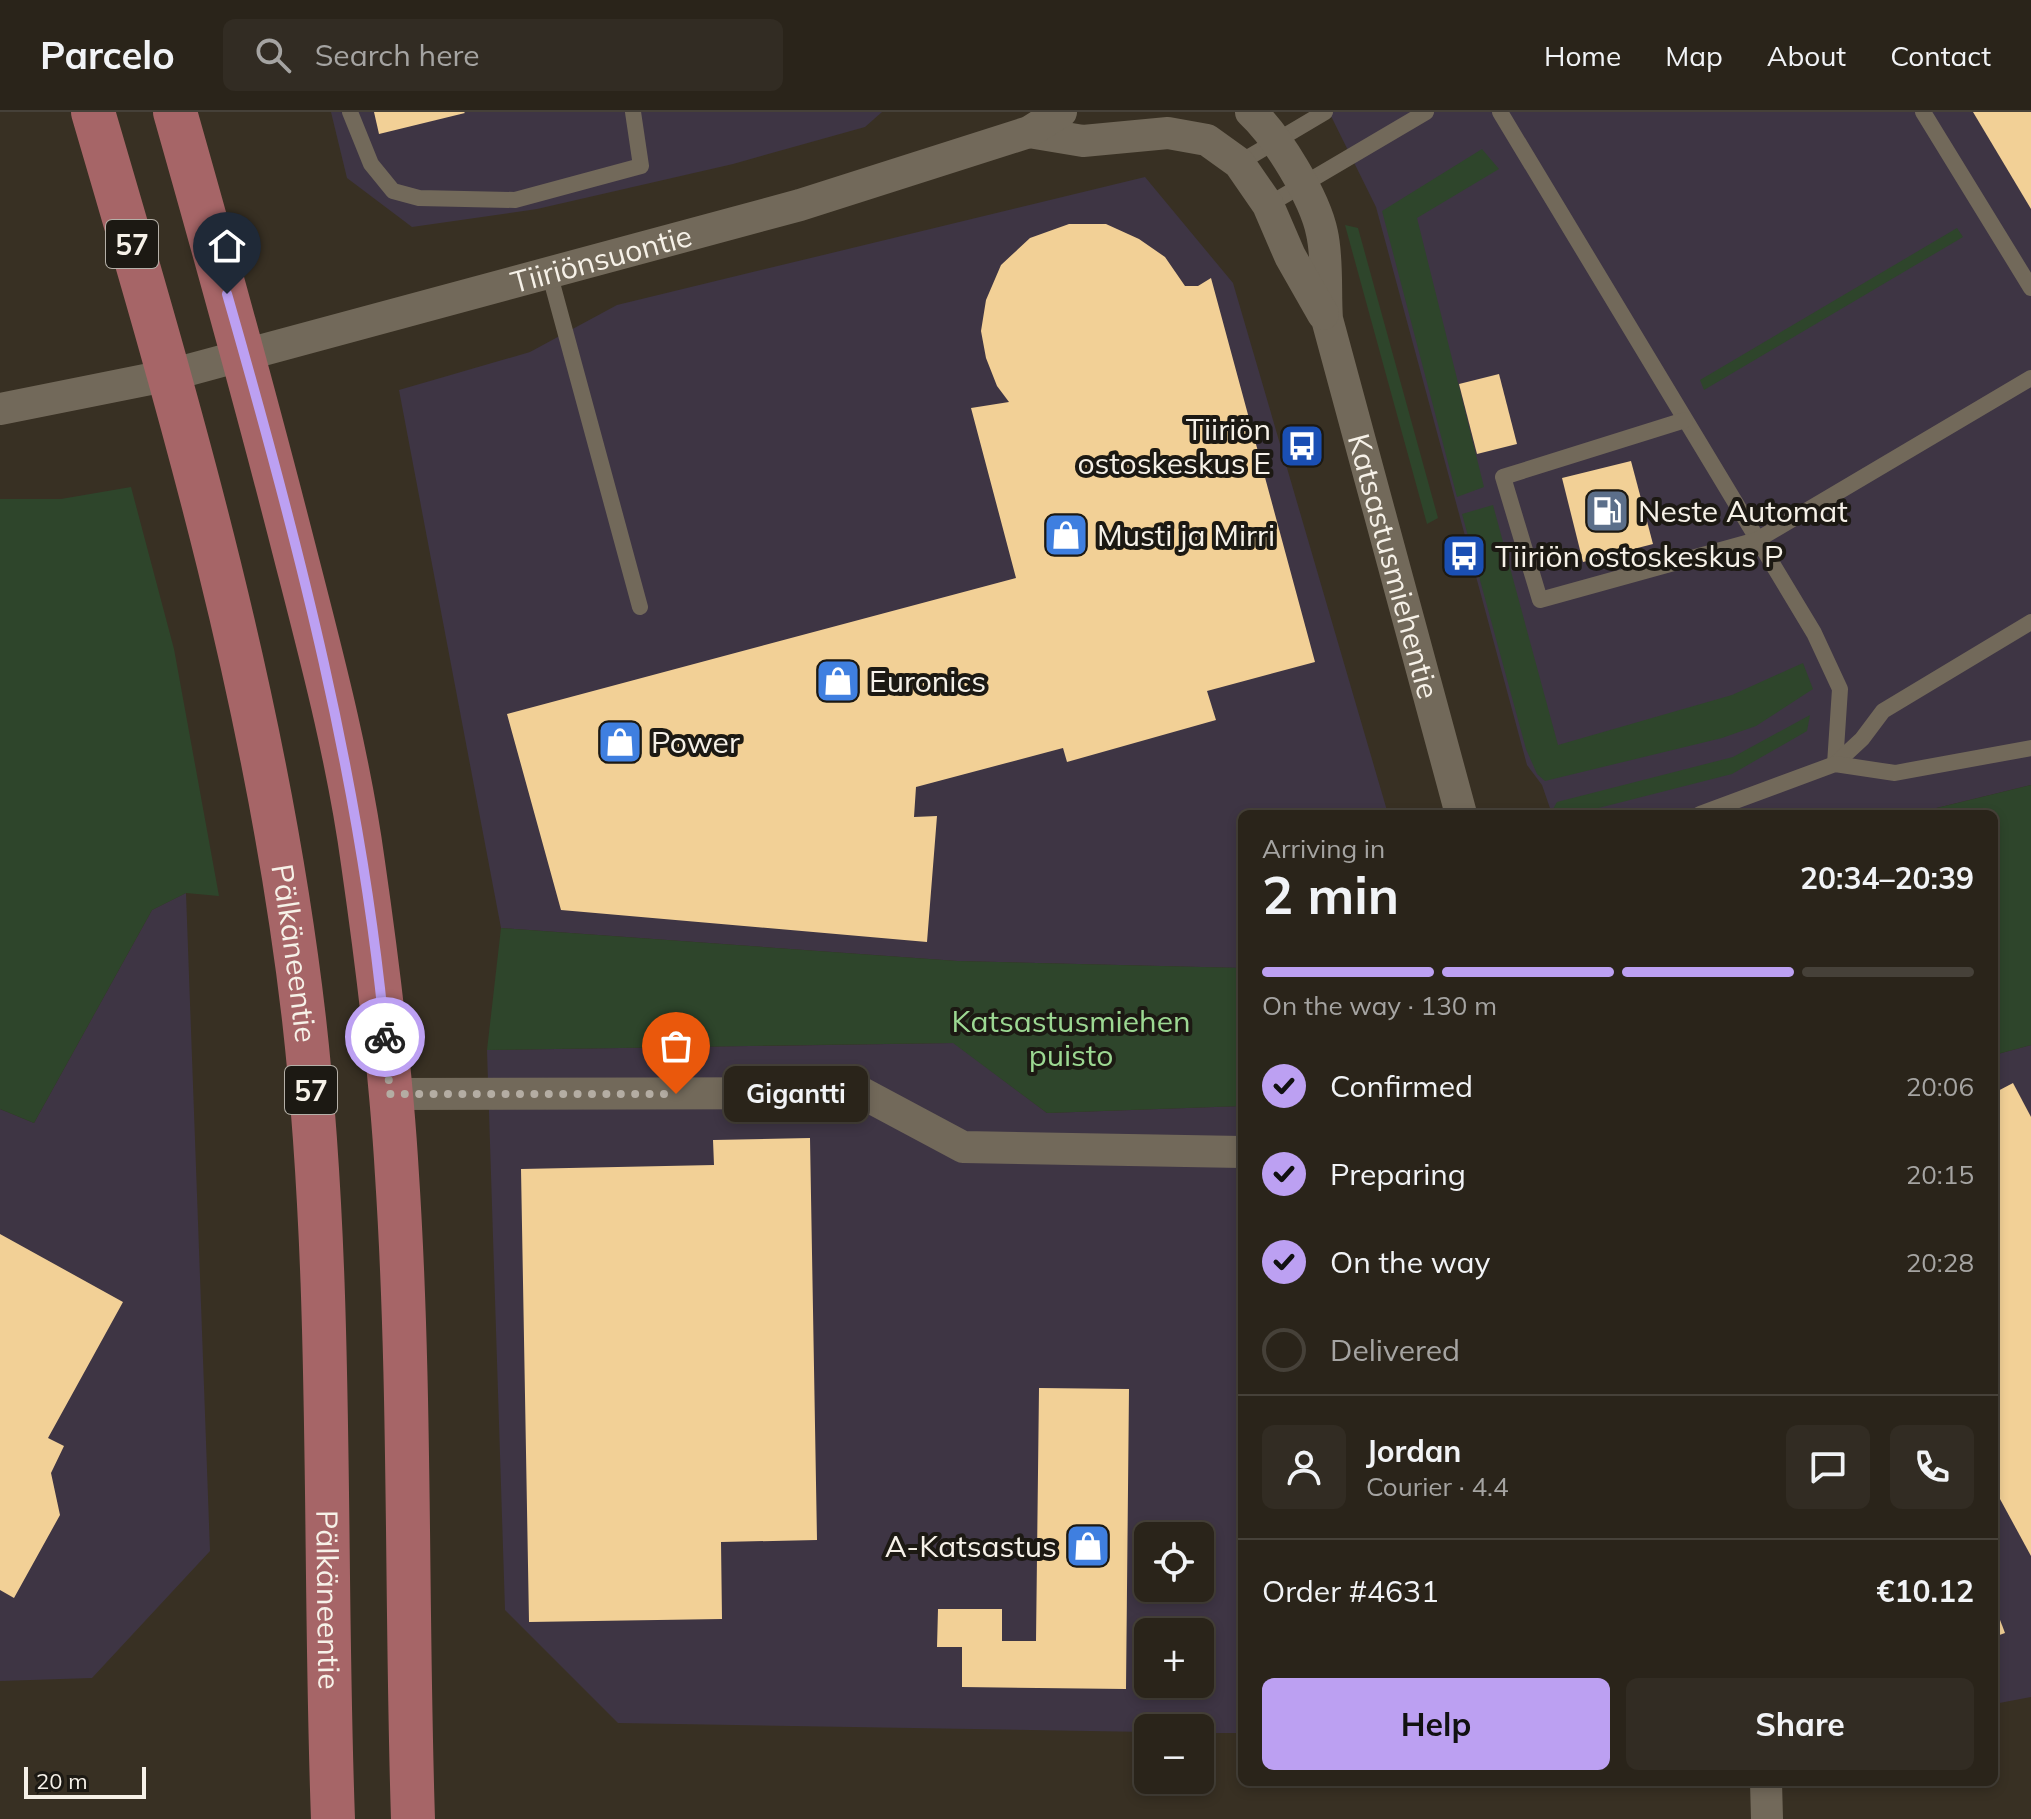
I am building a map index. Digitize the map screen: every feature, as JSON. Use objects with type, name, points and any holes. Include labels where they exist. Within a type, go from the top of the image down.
[{"type":"main road","name":"Pälkäneentie","points":[[93,112],[170,375],[234,617],[263,748],[303,1015],[316,1142],[324,1330],[333,1819]]},
{"type":"main road","points":[[175,112],[244,355],[331,694],[363,858],[390,1094],[405,1347],[413,1819]]},
{"type":"street","points":[[1026,122],[1061,112]]},
{"type":"street","name":"Katsastusmiehentie","points":[[1251,112],[1278,140],[1318,216],[1323,236],[1327,319],[1460,810]]},
{"type":"street","name":"Tiiriönsuontie","points":[[0,409],[170,375],[800,205],[1026,122]]},
{"type":"street","name":"Katsastusmiehentie","points":[[1026,122],[1083,141],[1186,134],[1207,140],[1239,163],[1268,205],[1290,256],[1327,319]]},
{"type":"street","points":[[390,1094],[862,1093],[963,1147],[1238,1152]]},
{"type":"street","points":[[1766,1786],[1767,1819]]},
{"type":"lane","points":[[350,112],[371,164],[393,191],[419,198],[515,200],[641,166],[633,112]]},
{"type":"lane","points":[[1239,163],[1325,112]]},
{"type":"lane","points":[[1268,205],[1426,112]]},
{"type":"lane","points":[[1500,112],[1814,633],[1840,689],[1835,764]]},
{"type":"lane","points":[[1923,112],[2031,288]]},
{"type":"lane","points":[[549,272],[640,607]]},
{"type":"lane","points":[[1685,420],[1503,477],[1540,600],[1757,540],[2031,378]]},
{"type":"lane","points":[[1711,810],[1835,764],[1862,739],[1883,711],[2031,622]]},
{"type":"lane","points":[[1835,764],[1895,773],[2031,748]]},
{"type":"shaded area","points":[[331,112],[882,112],[865,127],[733,164],[537,209],[412,227],[347,178]]},
{"type":"shaded area","points":[[1329,112],[2031,112],[2031,785],[1928,810],[1551,810],[1542,785],[1527,765],[1376,207]]},
{"type":"shaded area","points":[[1145,177],[1233,283],[1387,810],[1238,810],[1238,968],[957,961],[501,928],[399,390],[530,352],[617,305]]},
{"type":"shaded area","points":[[186,893],[210,1551],[92,1678],[0,1681],[0,1109],[34,1123],[152,910]]},
{"type":"shaded area","points":[[954,1043],[1047,1113],[1238,1106],[1238,1733],[1214,1733],[1214,1714],[1134,1714],[1134,1732],[618,1723],[505,1610],[487,1050]]},
{"type":"shaded area","points":[[2031,1045],[2031,1697],[1998,1703],[1998,1054]]},
{"type":"green space","points":[[1482,149],[1499,169],[1417,218],[1484,487],[1457,497],[1382,211]]},
{"type":"green space","points":[[1345,225],[1358,228],[1438,518],[1427,524]]},
{"type":"green space","points":[[1957,228],[1963,237],[1704,390],[1700,380]]},
{"type":"green space","points":[[131,487],[174,649],[219,896],[186,893],[152,910],[34,1123],[0,1109],[0,499],[61,499]]},
{"type":"green space","points":[[1493,505],[1558,745],[1732,695],[1803,663],[1813,689],[1756,726],[1722,738],[1545,781],[1537,774],[1526,749],[1462,514]]},
{"type":"green space","points":[[1810,715],[1807,731],[1732,774],[1591,810],[1553,809],[1557,802],[1733,757]]},
{"type":"green space","points":[[2031,785],[2031,1045],[1998,1054],[1998,810],[1928,810]]},
{"type":"green space","name":"Katsastusmiehen puisto","points":[[501,928],[957,961],[1238,968],[1238,1106],[1047,1113],[953,1043],[487,1050]]},
{"type":"building","points":[[374,112],[464,112],[465,113],[379,134]]},
{"type":"building","points":[[1973,112],[2031,112],[2031,209]]},
{"type":"building","points":[[1069,224],[1106,224],[1139,239],[1165,257],[1185,286],[1198,286],[1211,278],[1315,662],[1207,691],[1216,720],[1067,762],[1063,748],[916,787],[914,817],[937,816],[927,942],[561,910],[507,714],[1016,578],[971,408],[1009,402],[997,386],[986,358],[981,331],[986,300],[1001,265],[1030,238]]},
{"type":"building","points":[[1499,374],[1517,444],[1477,454],[1459,384]]},
{"type":"building","name":"Neste Automat","points":[[1631,461],[1653,544],[1583,562],[1562,478]]},
{"type":"building","points":[[2013,1083],[2031,1117],[2031,1556],[1998,1495],[1998,1091]]},
{"type":"building","points":[[810,1138],[817,1540],[721,1542],[722,1619],[529,1622],[521,1169],[714,1165],[713,1140]]},
{"type":"building","points":[[0,1234],[123,1302],[48,1438],[64,1446],[51,1473],[60,1515],[14,1598],[0,1590]]},
{"type":"building","points":[[1039,1388],[1129,1389],[1126,1689],[962,1687],[962,1647],[937,1647],[938,1609],[1002,1609],[1002,1641],[1036,1641]]},
{"type":"building","points":[[1998,1615],[2005,1633],[1998,1636]]},
{"type":"way so far","points":[[385,1037],[390,1094],[676,1094]]},
{"type":"place","name":"Tiiriön ostoskeskus E","points":[[1302,446]]},
{"type":"place","name":"Neste Automat","points":[[1607,511]]},
{"type":"place","name":"Musti ja Mirri","points":[[1066,535]]},
{"type":"place","name":"Tiiriön ostoskeskus P","points":[[1464,556]]},
{"type":"place","name":"Euronics","points":[[838,681]]},
{"type":"place","name":"Power","points":[[620,742]]},
{"type":"place","name":"Gigantti","points":[[676,1094]]},
{"type":"place","name":"A-Katsastus","points":[[1088,1546]]},
{"type":"route","points":[[227,294],[331,694],[363,858],[385,1037]]}]
